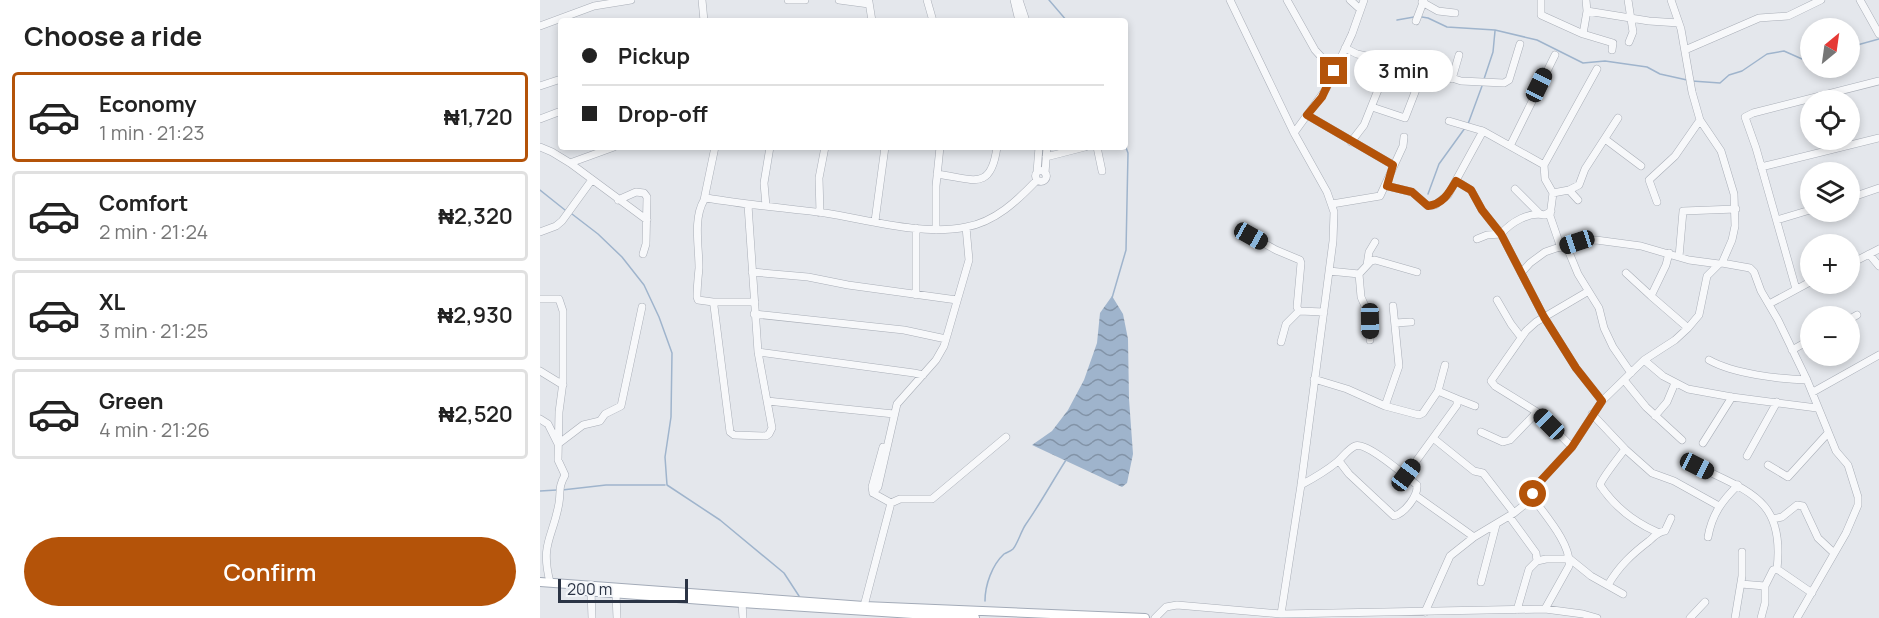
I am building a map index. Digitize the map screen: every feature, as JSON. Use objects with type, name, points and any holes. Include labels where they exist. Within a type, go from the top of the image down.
[{"type":"main road","points":[[540,582],[742,603],[973,618]]},
{"type":"main road","points":[[540,587],[616,594],[650,593],[864,606],[1145,618]]},
{"type":"street","points":[[559,18],[594,3],[631,0]]},
{"type":"street","points":[[702,0],[704,18]]},
{"type":"street","points":[[788,0],[806,0]]},
{"type":"street","points":[[839,0],[869,2],[872,18]]},
{"type":"street","points":[[927,0],[932,18]]},
{"type":"street","points":[[1014,0],[1022,18]]},
{"type":"street","points":[[1019,0],[1023,18]]},
{"type":"street","points":[[1241,0],[1231,2],[1294,133],[1327,192],[1332,204],[1334,232],[1301,485],[1281,614]]},
{"type":"street","points":[[1287,0],[1315,50],[1334,71]]},
{"type":"street","points":[[1350,0],[1360,9]]},
{"type":"street","points":[[1294,133],[1322,97],[1364,0]]},
{"type":"street","points":[[1541,0],[1541,15],[1583,34],[1613,43],[1612,50]]},
{"type":"street","points":[[1583,34],[1587,11],[1586,0]]},
{"type":"street","points":[[1628,0],[1633,32],[1629,42]]},
{"type":"street","points":[[1425,612],[1450,556],[1474,537],[1496,525],[1533,498],[1536,486],[1572,447],[1602,401],[1644,360],[1675,340],[1699,315],[1707,276],[1720,264],[1732,240],[1736,209],[1734,194],[1721,151],[1700,120],[1686,50],[1671,0]]},
{"type":"street","points":[[1686,50],[1759,18],[1788,16],[1802,3],[1821,0]]},
{"type":"street","points":[[1860,0],[1879,33]]},
{"type":"street","points":[[1416,21],[1423,1],[1438,11],[1455,13]]},
{"type":"street","points":[[1587,11],[1679,23]]},
{"type":"street","points":[[540,26],[558,18]]},
{"type":"street","points":[[1345,48],[1357,54],[1390,60],[1452,79],[1504,83],[1509,80],[1520,44]]},
{"type":"street","points":[[1452,79],[1459,55]]},
{"type":"street","points":[[1510,146],[1554,55]]},
{"type":"street","points":[[1351,142],[1361,130],[1372,107],[1390,60]]},
{"type":"street","points":[[1372,107],[1405,118],[1424,69]]},
{"type":"street","points":[[1546,214],[1553,193],[1545,179],[1544,165],[1597,69]]},
{"type":"street","points":[[540,86],[558,80]]},
{"type":"street","points":[[1796,289],[1778,220],[1745,117],[1879,81]]},
{"type":"street","points":[[540,119],[558,112]]},
{"type":"street","points":[[1307,115],[1393,165]]},
{"type":"street","points":[[1553,193],[1569,190],[1579,185],[1585,169],[1618,118]]},
{"type":"street","points":[[1656,202],[1649,180],[1675,156],[1700,120]]},
{"type":"street","points":[[1449,121],[1483,131],[1544,165]]},
{"type":"street","points":[[1387,186],[1412,192],[1431,207],[1445,198],[1483,131]]},
{"type":"street","points":[[1332,204],[1380,196],[1387,186],[1393,165],[1403,146],[1404,137]]},
{"type":"street","points":[[1761,167],[1879,138]]},
{"type":"street","points":[[1605,139],[1641,166]]},
{"type":"street","points":[[540,147],[570,163],[618,201],[647,220]]},
{"type":"street","points":[[570,163],[606,150]]},
{"type":"street","points":[[714,150],[701,205],[697,234],[699,268],[697,297],[698,300],[713,302],[755,302]]},
{"type":"street","points":[[766,206],[764,183],[770,150]]},
{"type":"street","points":[[820,213],[819,178],[824,150]]},
{"type":"street","points":[[875,221],[885,150]]},
{"type":"street","points":[[936,230],[940,150]]},
{"type":"street","points":[[937,174],[972,179],[984,178],[989,175],[994,166],[997,150]]},
{"type":"street","points":[[704,200],[707,198],[916,228],[936,230],[966,227],[998,216],[1037,180],[1046,179],[1041,172],[1039,150]]},
{"type":"street","points":[[1041,172],[1047,150]]},
{"type":"street","points":[[1046,157],[1073,150]]},
{"type":"street","points":[[1098,150],[1102,171]]},
{"type":"street","points":[[540,232],[556,226],[568,214],[591,181]]},
{"type":"street","points":[[1456,181],[1471,190],[1482,210],[1501,234],[1544,317],[1576,368],[1602,401]]},
{"type":"street","points":[[1860,195],[1879,188]]},
{"type":"street","points":[[1515,189],[1546,214],[1587,292],[1599,308],[1604,328],[1613,346],[1631,373]]},
{"type":"street","points":[[1569,190],[1578,200]]},
{"type":"street","points":[[618,201],[636,192],[644,193],[648,202],[646,244],[643,254]]},
{"type":"street","points":[[713,302],[730,432],[734,435],[769,434],[772,428],[758,352],[754,314],[748,205]]},
{"type":"street","points":[[1679,257],[1683,211],[1736,209]]},
{"type":"street","points":[[1778,220],[1800,213]]},
{"type":"street","points":[[1478,239],[1501,234],[1506,228],[1527,216],[1546,214]]},
{"type":"street","points":[[891,503],[873,493],[872,487],[899,400],[936,360],[946,339],[969,260],[966,227]]},
{"type":"street","points":[[916,228],[916,295]]},
{"type":"street","points":[[1251,236],[1301,263],[1297,307],[1299,311]]},
{"type":"street","points":[[1521,273],[1538,256],[1577,242],[1600,240],[1752,270],[1813,392],[1817,408],[1836,451],[1848,465],[1859,501],[1846,533],[1797,618]]},
{"type":"street","points":[[1367,265],[1369,252],[1375,242]]},
{"type":"street","points":[[1860,259],[1879,249]]},
{"type":"street","points":[[1651,296],[1666,265],[1669,253]]},
{"type":"street","points":[[1869,254],[1879,266]]},
{"type":"street","points":[[1370,340],[1369,315],[1361,297],[1359,274],[1371,261],[1380,260],[1417,272]]},
{"type":"street","points":[[752,272],[808,277],[957,300]]},
{"type":"street","points":[[1329,272],[1359,274]]},
{"type":"street","points":[[1626,273],[1688,328]]},
{"type":"street","points":[[1769,304],[1800,287]]},
{"type":"street","points":[[1572,447],[1537,412],[1491,383],[1521,336],[1544,317],[1587,292]]},
{"type":"street","points":[[540,299],[560,299],[563,311],[563,385],[559,412],[558,460],[565,476],[560,484],[559,504],[544,549],[544,566],[550,582]]},
{"type":"street","points":[[1497,300],[1521,336]]},
{"type":"street","points":[[1385,406],[1399,366],[1393,306]]},
{"type":"street","points":[[558,444],[583,425],[600,421],[605,414],[621,406],[642,307]]},
{"type":"street","points":[[1281,342],[1286,324],[1299,311],[1323,312]]},
{"type":"street","points":[[754,314],[904,330],[946,339]]},
{"type":"street","points":[[1395,323],[1411,322]]},
{"type":"street","points":[[1792,350],[1800,346]]},
{"type":"street","points":[[758,352],[923,375]]},
{"type":"street","points":[[1813,392],[1879,355]]},
{"type":"street","points":[[1644,360],[1663,376],[1688,389],[1817,408]]},
{"type":"street","points":[[1709,360],[1763,376],[1807,381]]},
{"type":"street","points":[[1314,379],[1347,389],[1385,406],[1419,415],[1423,414],[1438,391],[1445,364]]},
{"type":"street","points":[[540,370],[563,385]]},
{"type":"street","points":[[1624,380],[1655,416],[1682,440]]},
{"type":"street","points":[[1655,416],[1667,402],[1675,383]]},
{"type":"street","points":[[1438,391],[1475,406]]},
{"type":"street","points":[[1703,443],[1732,397]]},
{"type":"street","points":[[1406,475],[1455,408],[1457,399]]},
{"type":"street","points":[[767,401],[894,414]]},
{"type":"street","points":[[1747,456],[1777,402]]},
{"type":"street","points":[[1480,432],[1503,442],[1510,440],[1537,412]]},
{"type":"street","points":[[1592,414],[1625,449],[1652,473],[1719,506]]},
{"type":"street","points":[[540,419],[548,424],[558,444]]},
{"type":"street","points":[[1767,465],[1788,477],[1828,433]]},
{"type":"street","points":[[891,503],[900,499],[932,499],[1006,437]]},
{"type":"street","points":[[1433,438],[1472,470],[1483,473],[1536,553],[1537,561]]},
{"type":"street","points":[[1301,485],[1325,472],[1353,447],[1361,445],[1369,448],[1417,485],[1415,495],[1402,512],[1394,516],[1349,474],[1339,461]]},
{"type":"street","points":[[1625,449],[1600,485],[1628,515],[1643,526],[1657,532],[1665,531],[1671,518]]},
{"type":"street","points":[[1697,466],[1738,484],[1760,501],[1773,519],[1779,540],[1778,569]]},
{"type":"street","points":[[1707,537],[1719,506],[1738,484]]},
{"type":"street","points":[[1415,495],[1474,537]]},
{"type":"street","points":[[1533,498],[1558,534],[1570,559],[1591,576],[1623,594]]},
{"type":"street","points":[[864,606],[891,503]]},
{"type":"street","points":[[1773,519],[1782,517],[1797,505],[1802,506],[1818,538],[1834,553]]},
{"type":"street","points":[[1481,582],[1496,525]]},
{"type":"street","points":[[1608,585],[1625,561],[1657,532]]},
{"type":"street","points":[[1735,618],[1742,552]]},
{"type":"street","points":[[1518,610],[1529,570],[1537,561],[1570,559]]},
{"type":"street","points":[[1545,609],[1569,566],[1570,559]]},
{"type":"street","points":[[1778,569],[1812,593]]},
{"type":"street","points":[[1761,618],[1765,607],[1765,586],[1773,570],[1778,569]]},
{"type":"street","points":[[1740,584],[1765,586]]},
{"type":"street","points":[[591,591],[592,618]]},
{"type":"street","points":[[616,594],[617,618]]},
{"type":"street","points":[[1690,618],[1705,602]]},
{"type":"street","points":[[742,603],[743,618]]},
{"type":"street","points":[[1155,618],[1166,607],[1177,605],[1281,614],[1545,609],[1598,618]]},
{"type":"water","points":[[1112,296],[1123,314],[1128,339],[1133,454],[1127,483],[1122,487],[1032,445],[1052,431],[1068,410],[1084,380],[1097,343],[1100,313]]},
{"type":"waterway","points":[[1049,0],[1064,18]]},
{"type":"waterway","points":[[1397,20],[1414,17]]},
{"type":"waterway","points":[[1422,17],[1447,27],[1495,30],[1537,40],[1583,63],[1605,61],[1647,67],[1660,74],[1687,80]]},
{"type":"waterway","points":[[1484,79],[1493,52],[1495,31]]},
{"type":"waterway","points":[[1860,44],[1879,39]]},
{"type":"waterway","points":[[1692,81],[1720,83],[1729,75],[1742,71],[1767,54],[1784,51],[1800,58]]},
{"type":"waterway","points":[[1468,124],[1482,86]]},
{"type":"waterway","points":[[1428,194],[1439,164],[1465,128]]},
{"type":"waterway","points":[[1112,298],[1126,250],[1127,150]]},
{"type":"waterway","points":[[540,190],[565,210]]},
{"type":"waterway","points":[[572,214],[622,257],[644,285],[672,353],[671,417],[665,457],[667,485],[720,520],[784,573],[799,596]]},
{"type":"waterway","points":[[985,601],[993,569],[1004,554],[1015,546],[1024,527],[1066,460]]},
{"type":"waterway","points":[[562,490],[606,485],[665,485]]},
{"type":"waterway","points":[[540,491],[557,490]]},
{"type":"route","points":[[1334,71],[1322,97],[1307,115],[1370,154],[1393,165],[1387,186],[1410,191],[1428,206],[1431,207],[1445,198],[1456,181],[1471,190],[1482,210],[1501,234],[1544,317],[1576,368],[1602,401],[1572,447],[1550,469],[1536,486],[1533,494]]}]
